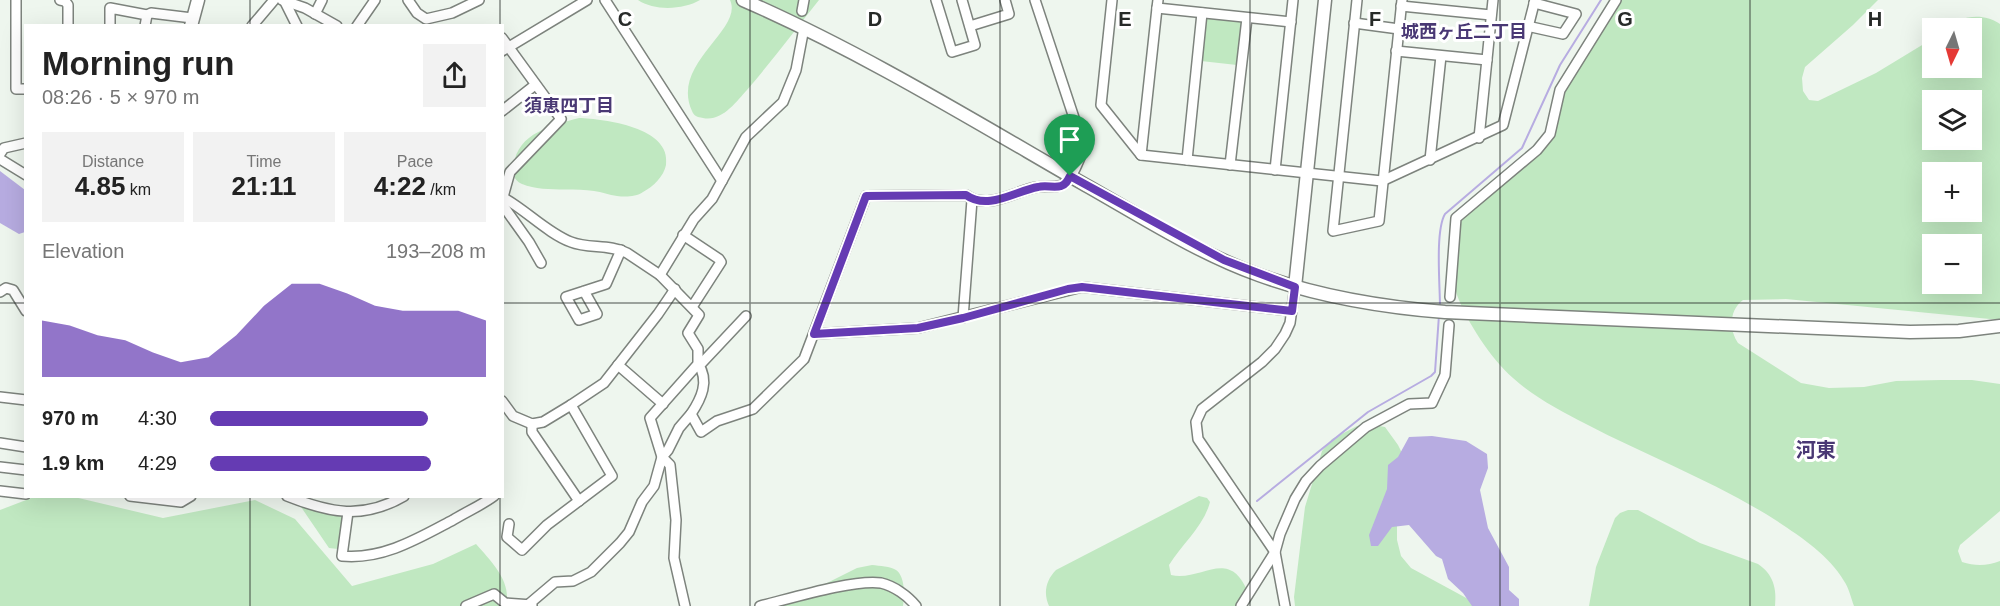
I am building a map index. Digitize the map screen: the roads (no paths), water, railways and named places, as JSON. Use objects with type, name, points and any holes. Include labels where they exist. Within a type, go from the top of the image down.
[{"type":"street","points":[[16,0],[16,89],[24,89]]},
{"type":"street","points":[[60,0],[68,5],[68,24]]},
{"type":"street","points":[[110,24],[110,8],[147,15],[151,13],[191,22],[198,0]]},
{"type":"street","points":[[254,24],[274,0]]},
{"type":"street","points":[[283,0],[333,24]]},
{"type":"street","points":[[283,0],[296,24]]},
{"type":"street","points":[[315,14],[322,0]]},
{"type":"street","points":[[358,24],[375,0]]},
{"type":"street","points":[[408,0],[417,14],[426,19],[452,13],[479,0]]},
{"type":"street","points":[[504,193],[510,172],[561,119],[504,45],[587,0]]},
{"type":"street","points":[[605,0],[722,181]]},
{"type":"street","points":[[743,0],[839,45],[1224,260],[1295,287],[1335,298],[1445,312],[1911,332],[2000,327]]},
{"type":"street","points":[[802,11],[804,0]]},
{"type":"street","points":[[936,0],[952,52],[975,45],[962,0]]},
{"type":"street","points":[[969,26],[1009,14],[1005,0]]},
{"type":"street","points":[[691,414],[701,432],[717,421],[753,409],[804,359],[866,196],[966,195],[972,200],[988,201],[1036,187],[1060,187],[1067,182],[1084,148],[1035,0]]},
{"type":"street","points":[[1275,170],[1293,0]]},
{"type":"street","points":[[1285,606],[1275,552],[1198,439],[1196,422],[1202,409],[1275,349],[1290,323],[1325,0]]},
{"type":"street","points":[[1357,0],[1333,231],[1379,221],[1401,3],[1445,11],[1491,15]]},
{"type":"street","points":[[1445,11],[1446,0]]},
{"type":"street","points":[[1479,138],[1493,0]]},
{"type":"street","points":[[1450,297],[1456,218],[1546,140],[1552,127],[1560,90],[1616,0]]},
{"type":"street","points":[[1111,1],[1101,105],[1141,155],[1382,181],[1503,125],[1527,26],[1534,2],[1576,14],[1563,34],[1527,26]]},
{"type":"street","points":[[1141,155],[1158,4],[1202,13],[1291,22]]},
{"type":"street","points":[[1187,160],[1202,13]]},
{"type":"street","points":[[145,24],[147,15]]},
{"type":"street","points":[[1230,165],[1247,18]]},
{"type":"street","points":[[1354,23],[1399,29]]},
{"type":"street","points":[[660,275],[683,234],[712,199],[746,137],[783,102],[796,70],[804,28]]},
{"type":"street","points":[[1396,51],[1487,60]]},
{"type":"street","points":[[1430,160],[1441,56]]},
{"type":"street","points":[[504,109],[535,84]]},
{"type":"street","points":[[0,154],[4,148],[24,143]]},
{"type":"street","points":[[0,159],[24,174]]},
{"type":"street","points":[[466,606],[494,594],[505,603],[531,605],[555,582],[573,581],[591,572],[629,532],[642,502],[654,486],[662,457],[703,392],[704,374],[698,365],[698,349],[688,333],[699,315],[675,289],[660,275],[621,250],[571,242],[558,236],[504,198]]},
{"type":"street","points":[[963,318],[972,200]]},
{"type":"street","points":[[504,207],[541,263]]},
{"type":"street","points":[[683,234],[721,262],[692,307]]},
{"type":"street","points":[[584,291],[606,284],[621,250]]},
{"type":"street","points":[[814,334],[918,328],[1082,287],[1292,311]]},
{"type":"street","points":[[0,292],[10,288],[24,307]]},
{"type":"street","points":[[504,404],[513,416],[532,424],[543,422],[604,383],[675,289]]},
{"type":"street","points":[[685,606],[674,558],[676,520],[670,465],[662,457],[650,418],[746,316]]},
{"type":"street","points":[[1241,606],[1275,552],[1295,499],[1306,481],[1320,466],[1366,427],[1409,404],[1432,403],[1445,375],[1449,325]]},
{"type":"street","points":[[618,365],[663,404]]},
{"type":"street","points":[[0,397],[24,400]]},
{"type":"street","points":[[509,524],[507,537],[522,550],[547,525],[612,476],[571,405]]},
{"type":"street","points":[[532,424],[532,432],[579,501]]},
{"type":"street","points":[[0,443],[24,447]]},
{"type":"street","points":[[0,467],[24,470]]},
{"type":"street","points":[[0,491],[24,495]]},
{"type":"street","points":[[173,499],[181,502],[188,498]]},
{"type":"street","points":[[293,498],[324,508],[364,513],[400,498]]},
{"type":"street","points":[[348,512],[342,556],[363,556],[412,542],[490,498]]},
{"type":"street","points":[[760,606],[850,585],[875,583],[891,587],[905,595],[916,606]]},
{"type":"waterway","points":[[1440,307],[1439,245],[1445,214],[1522,148],[1560,65],[1601,0]]},
{"type":"waterway","points":[[1257,501],[1368,412],[1435,372],[1439,315]]},
{"type":"district","name":"城西ヶ丘二丁目","points":[[1464,32]]},
{"type":"district","name":"須恵四丁目","points":[[569,106]]},
{"type":"district","name":"河東","points":[[1816,450]]}]
